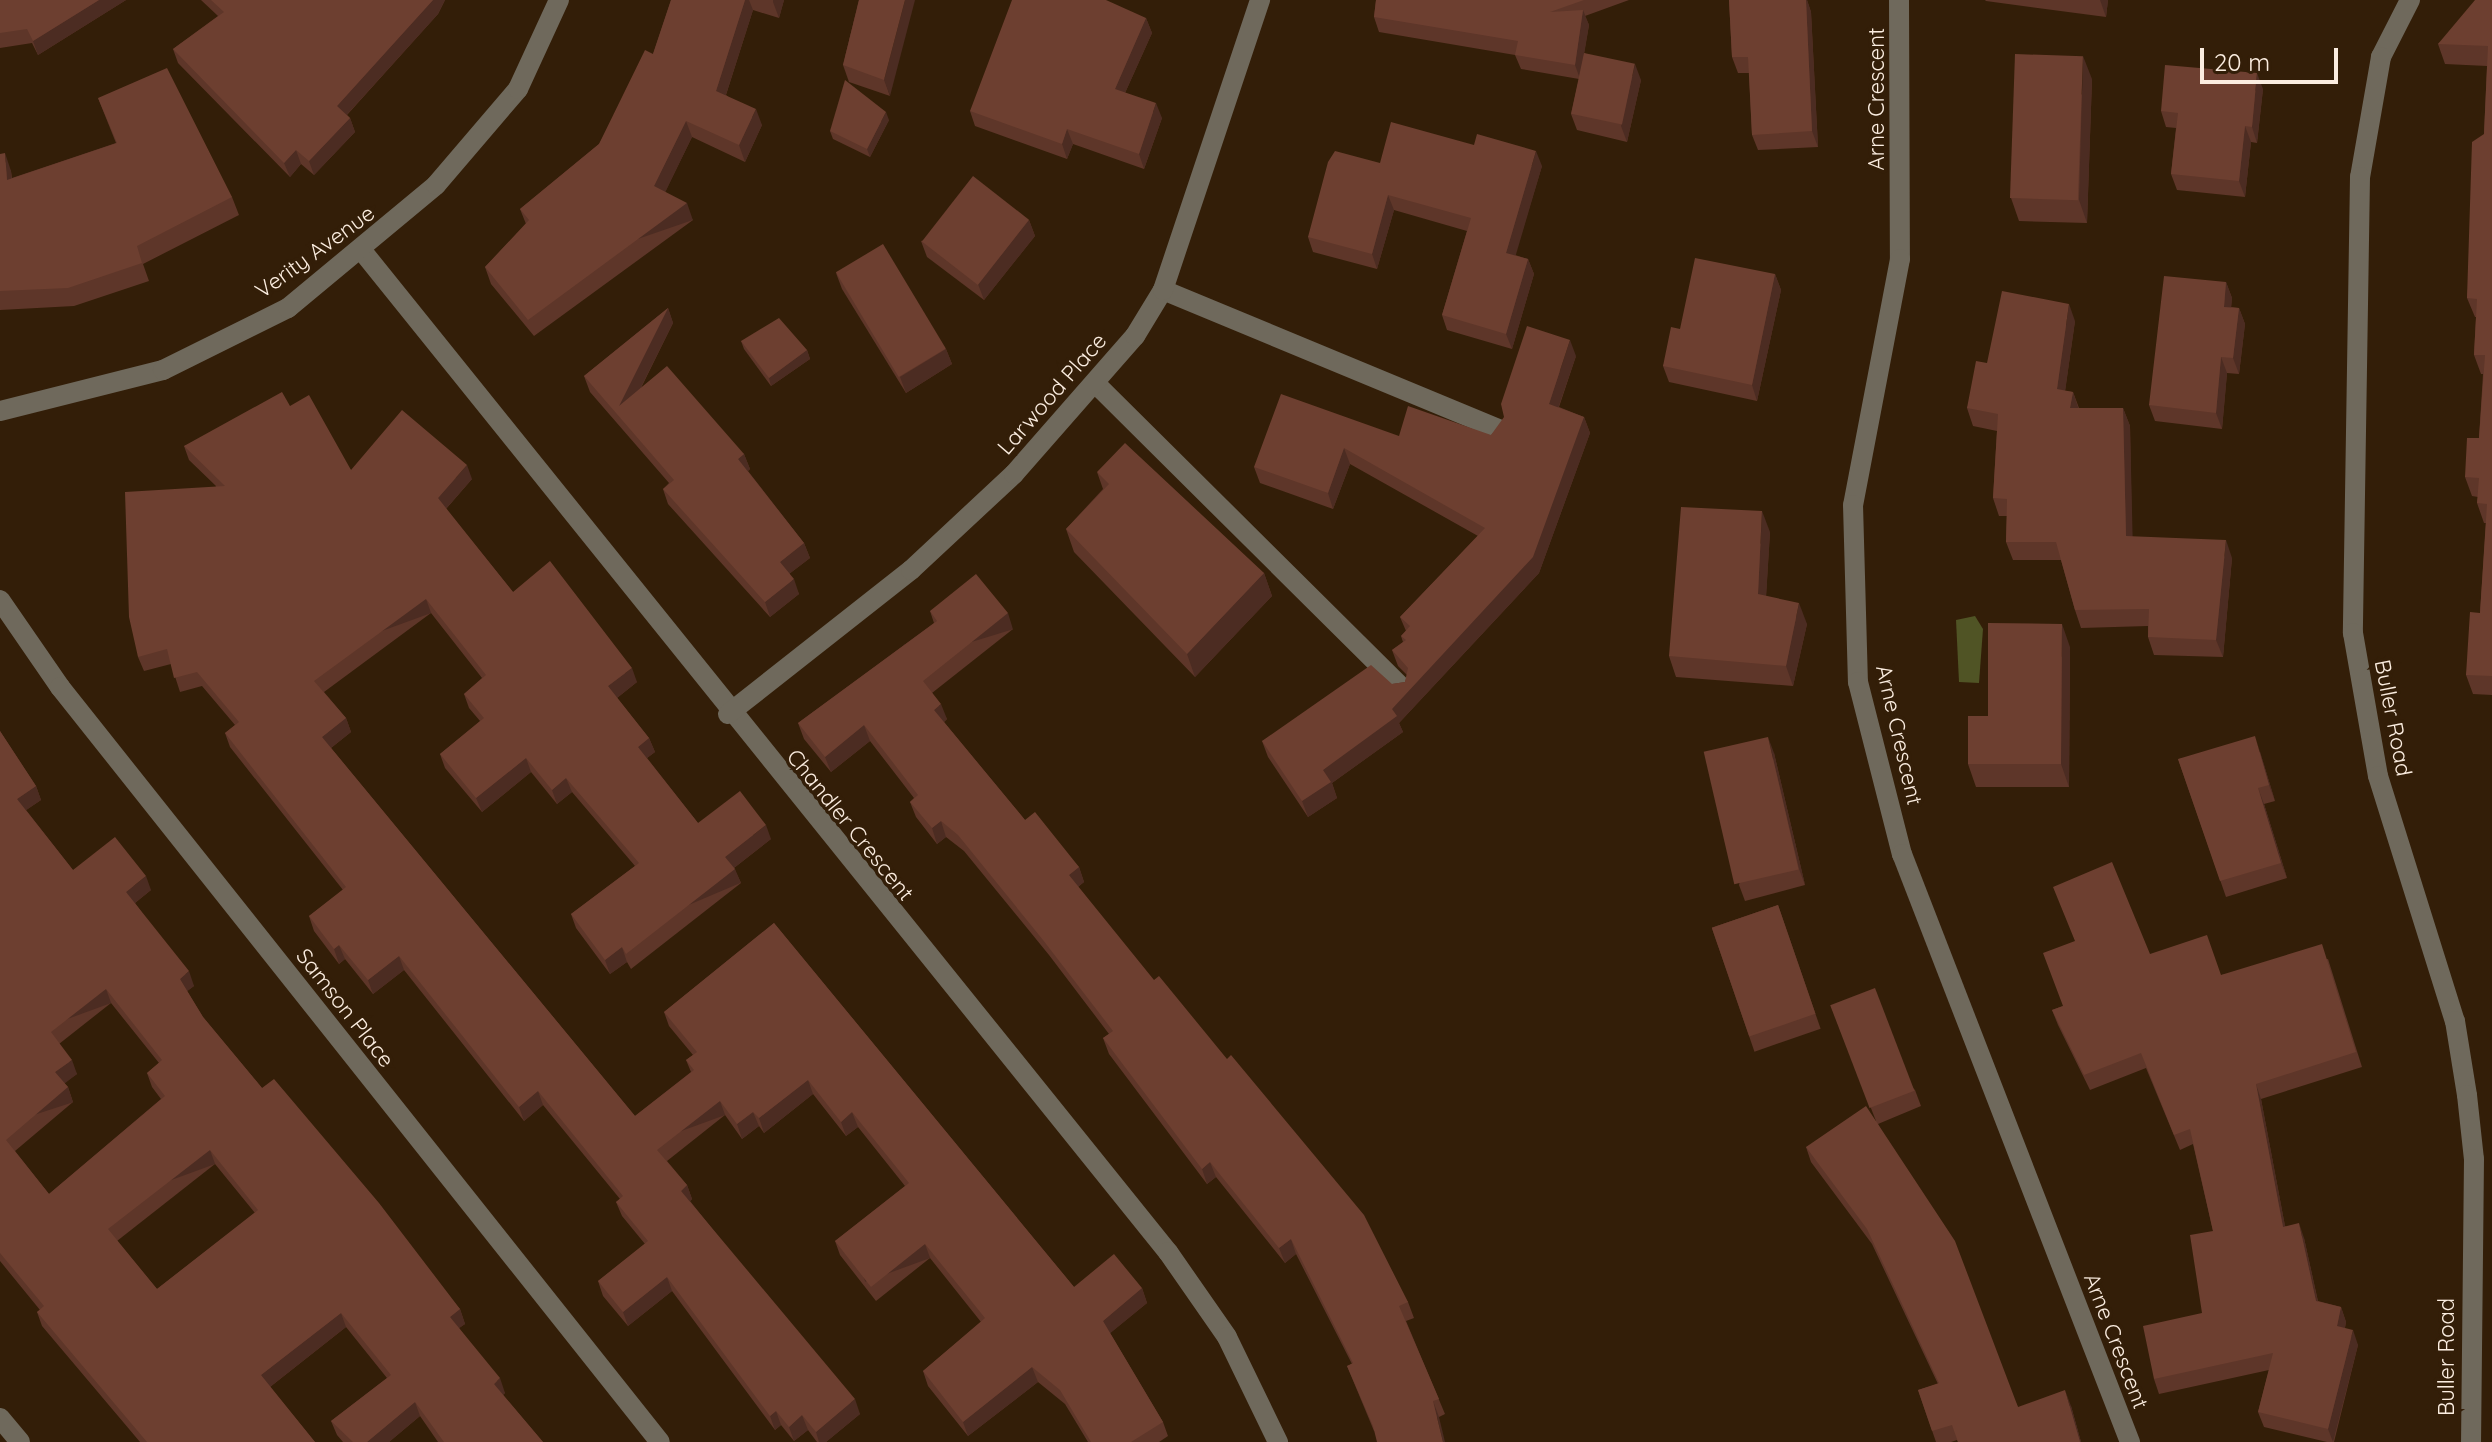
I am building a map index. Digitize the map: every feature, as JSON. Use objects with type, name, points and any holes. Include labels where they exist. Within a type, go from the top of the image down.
[{"type":"street","name":"Verity Avenue","points":[[0,411],[163,370],[288,308],[363,252],[436,185],[518,89],[559,0]]},
{"type":"street","name":"Larwood Place","points":[[728,714],[911,570],[1096,384],[1163,290],[1260,0]]},
{"type":"street","name":"Arne Crescent","points":[[1899,0],[1900,259],[1853,505],[1858,682],[1902,854],[2130,1442]]},
{"type":"street","name":"Buller Road","points":[[2410,0],[2381,57],[2360,177],[2353,633],[2378,776],[2455,1021],[2467,1095],[2474,1159],[2471,1442]]},
{"type":"street","name":"Chandler Crescent","points":[[363,252],[728,714],[1168,1252],[1227,1337],[1278,1442]]},
{"type":"street","points":[[1163,290],[1498,429]]},
{"type":"street","points":[[1096,384],[1402,688]]},
{"type":"street","name":"Samson Place","points":[[0,600],[60,687],[660,1442]]},
{"type":"street","points":[[0,1418],[20,1442]]},
{"type":"shaded area","points":[[1975,616],[1983,629],[1979,683],[1959,682],[1956,620]]},
{"type":"building","points":[[0,0],[99,0],[33,41],[27,29],[0,33]]},
{"type":"building","points":[[211,0],[433,0],[337,106],[350,118],[309,161],[296,150],[284,163],[173,49],[224,12]]},
{"type":"building","points":[[671,0],[745,0],[716,91],[756,109],[739,145],[686,121],[654,186],[687,203],[528,320],[485,267],[529,220],[520,209],[599,144],[645,50],[653,54]]},
{"type":"building","points":[[859,0],[905,0],[884,80],[843,65]]},
{"type":"building","points":[[1012,0],[1106,0],[1146,18],[1115,89],[1156,103],[1139,154],[1067,129],[1062,144],[970,111]]},
{"type":"building","points":[[1376,0],[1584,0],[1550,12],[1583,10],[1575,65],[1515,55],[1518,41],[1374,17]]},
{"type":"building","points":[[1729,0],[1806,0],[1812,131],[1752,135],[1748,57],[1732,57]]},
{"type":"building","points":[[2475,0],[2492,0],[2492,676],[2466,675],[2470,612],[2480,613],[2487,504],[2477,503],[2479,478],[2465,477],[2467,438],[2479,438],[2485,355],[2474,355],[2477,299],[2467,298],[2472,142],[2484,134],[2488,46],[2438,44]]},
{"type":"building","points":[[1584,53],[1635,64],[1622,124],[1571,114]]},
{"type":"building","points":[[2015,54],[2083,56],[2078,200],[2010,198]]},
{"type":"building","points":[[2165,65],[2257,73],[2252,127],[2245,126],[2239,181],[2171,174],[2178,113],[2161,111]]},
{"type":"building","points":[[167,68],[232,197],[137,246],[142,263],[68,288],[0,291],[0,154],[5,153],[7,180],[117,143],[98,98]]},
{"type":"building","points":[[845,80],[886,112],[867,149],[830,131]]},
{"type":"building","points":[[1391,122],[1474,145],[1477,134],[1536,151],[1506,253],[1528,259],[1506,334],[1442,315],[1471,218],[1388,195],[1372,254],[1308,237],[1328,162],[1335,151],[1380,163]]},
{"type":"building","points":[[973,176],[1029,220],[978,285],[922,241]]},
{"type":"building","points":[[883,244],[946,349],[899,377],[836,272]]},
{"type":"building","points":[[1695,258],[1775,274],[1752,385],[1663,366],[1671,327],[1680,329]]},
{"type":"building","points":[[2164,276],[2226,282],[2224,307],[2239,308],[2233,358],[2221,357],[2216,413],[2149,405]]},
{"type":"building","points":[[2002,291],[2069,304],[2057,389],[2073,392],[2070,408],[2123,408],[2126,536],[2226,540],[2216,640],[2148,637],[2149,609],[2075,610],[2056,542],[2006,542],[2007,499],[1993,498],[1998,414],[1967,408],[1976,361],[1987,363]]},
{"type":"building","points":[[668,308],[619,406],[667,366],[744,454],[738,459],[804,543],[780,562],[794,579],[765,602],[663,489],[674,480],[584,376]]},
{"type":"building","points":[[779,318],[807,350],[769,378],[741,341]]},
{"type":"building","points":[[1527,326],[1570,340],[1549,404],[1584,417],[1533,557],[1392,709],[1397,716],[1323,770],[1331,782],[1302,801],[1262,741],[1371,665],[1392,684],[1405,682],[1408,668],[1392,650],[1406,640],[1401,636],[1410,626],[1400,617],[1485,528],[1344,448],[1328,493],[1254,467],[1281,394],[1399,436],[1408,406],[1491,435],[1504,417],[1501,404]]},
{"type":"building","points":[[282,392],[290,406],[309,395],[351,470],[402,410],[467,465],[438,498],[513,592],[550,561],[632,668],[608,686],[649,738],[638,747],[698,823],[740,791],[766,825],[725,857],[735,869],[626,954],[622,947],[605,960],[571,914],[639,863],[566,778],[552,790],[526,758],[476,798],[440,754],[484,718],[464,694],[486,675],[426,599],[314,681],[346,718],[322,737],[635,1116],[694,1070],[686,1060],[697,1052],[664,1012],[774,923],[1074,1287],[1114,1254],[1142,1288],[1103,1321],[1163,1422],[1131,1442],[1091,1442],[1060,1390],[1032,1367],[963,1422],[923,1371],[985,1318],[925,1244],[871,1287],[835,1241],[909,1183],[852,1112],[841,1122],[808,1080],[759,1118],[753,1112],[737,1124],[720,1101],[657,1150],[687,1185],[681,1191],[855,1399],[816,1432],[802,1415],[789,1427],[776,1411],[770,1416],[667,1277],[623,1312],[598,1281],[648,1241],[616,1202],[623,1196],[538,1091],[519,1107],[399,956],[368,980],[339,945],[334,949],[309,916],[346,887],[225,733],[239,722],[197,672],[174,678],[167,649],[138,657],[129,617],[125,492],[225,486],[184,446]]},
{"type":"building","points":[[1125,443],[1264,573],[1187,654],[1066,529],[1109,484],[1097,472]]},
{"type":"building","points":[[1681,507],[1762,511],[1758,594],[1799,603],[1786,666],[1669,656]]},
{"type":"building","points":[[976,574],[1008,613],[923,681],[941,704],[934,710],[1025,820],[1035,812],[1079,867],[1069,875],[1154,980],[1159,976],[1227,1059],[1231,1055],[1364,1215],[1408,1302],[1399,1306],[1439,1399],[1433,1401],[1443,1442],[1377,1442],[1347,1366],[1353,1363],[1291,1239],[1279,1248],[1210,1162],[1202,1169],[1103,1038],[1113,1031],[958,835],[941,821],[932,828],[910,802],[918,795],[864,725],[825,757],[798,723],[937,621],[930,611]]},
{"type":"building","points":[[1988,623],[2062,624],[2061,764],[1968,764],[1968,716],[1988,716]]},
{"type":"building","points":[[0,731],[36,786],[17,799],[73,870],[115,837],[146,876],[126,892],[189,971],[180,979],[203,1017],[262,1088],[274,1079],[379,1203],[460,1309],[450,1317],[500,1378],[494,1384],[543,1442],[444,1442],[415,1402],[367,1442],[353,1442],[331,1421],[391,1375],[341,1313],[261,1375],[315,1442],[147,1442],[37,1312],[44,1306],[0,1253]],"holes":[[[106,989],[162,1060],[147,1073],[165,1096],[49,1194],[6,1140],[68,1087],[55,1072],[72,1060],[51,1032]],[[210,1150],[258,1210],[157,1289],[108,1229]]]},
{"type":"building","points":[[2255,736],[2269,785],[2258,788],[2281,863],[2220,881],[2178,759]]},
{"type":"building","points":[[1768,737],[1799,870],[1734,884],[1704,752]]},
{"type":"building","points":[[2112,862],[2150,954],[2207,935],[2221,975],[2322,944],[2356,1052],[2256,1084],[2283,1227],[2299,1223],[2316,1301],[2341,1307],[2337,1326],[2353,1330],[2328,1429],[2258,1412],[2273,1353],[2154,1379],[2143,1326],[2202,1313],[2190,1235],[2213,1231],[2190,1129],[2174,1135],[2141,1053],[2084,1075],[2052,1010],[2063,1006],[2043,953],[2075,941],[2053,887]]},
{"type":"building","points":[[1778,905],[1815,1014],[1749,1037],[1712,928]]},
{"type":"building","points":[[1875,988],[1914,1091],[1870,1108],[1830,1005]]},
{"type":"building","points":[[1866,1106],[1955,1241],[2018,1407],[2065,1390],[2080,1442],[1958,1442],[1952,1425],[1932,1431],[1918,1390],[1939,1383],[1867,1229],[1806,1147]]}]
